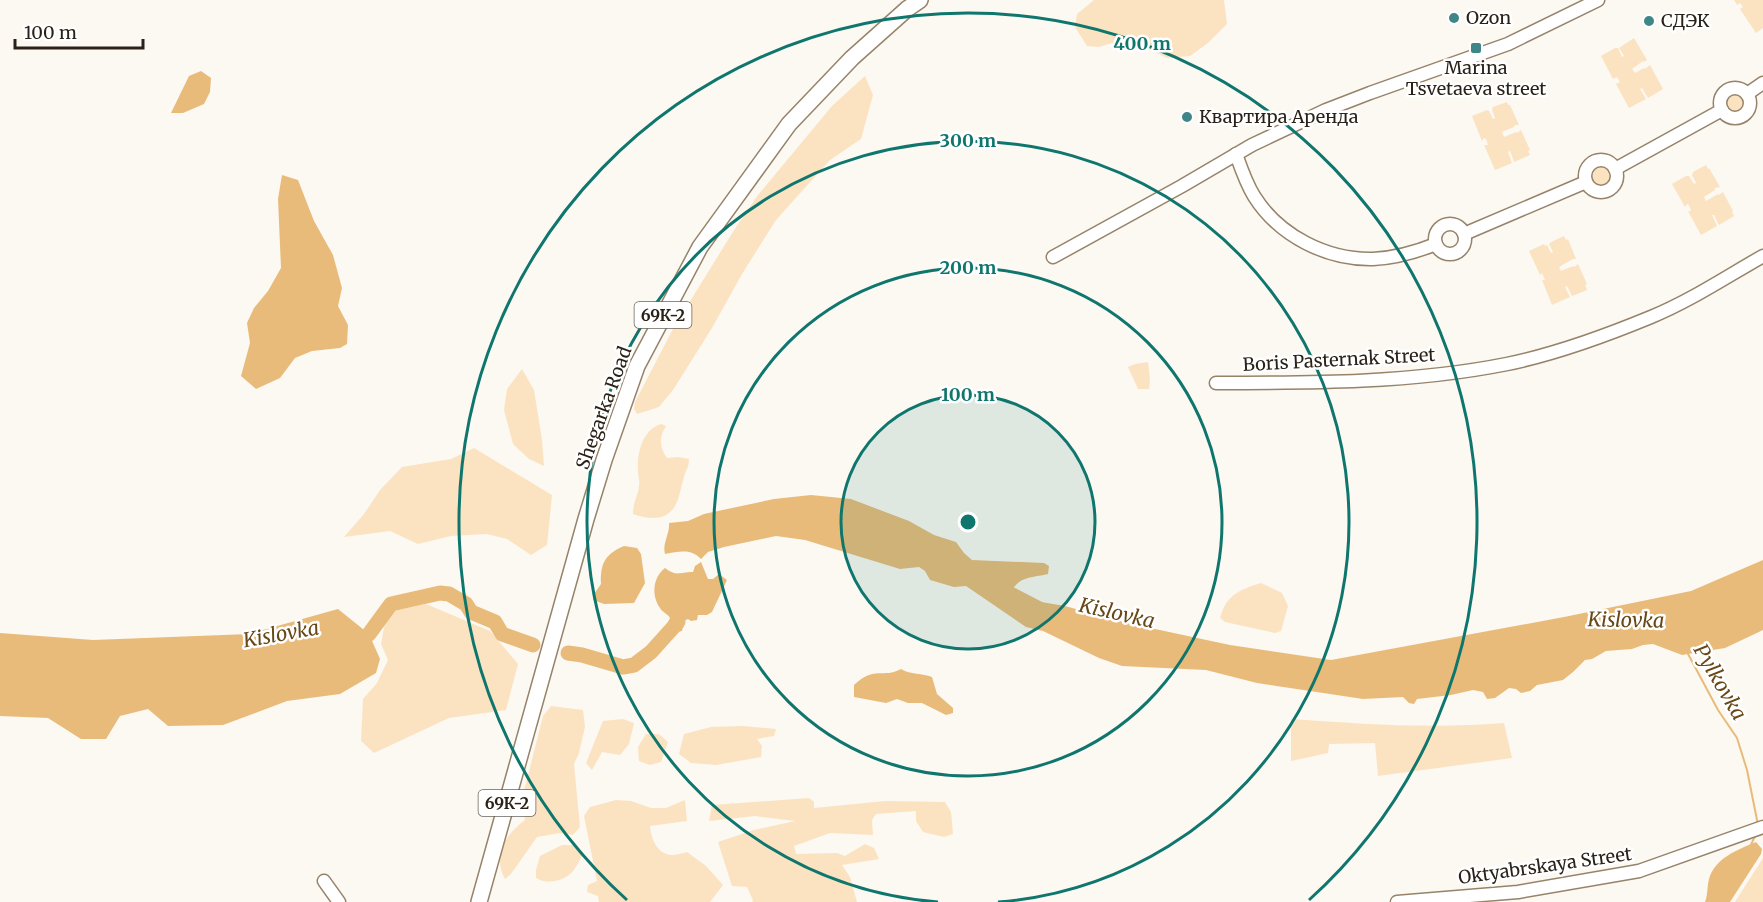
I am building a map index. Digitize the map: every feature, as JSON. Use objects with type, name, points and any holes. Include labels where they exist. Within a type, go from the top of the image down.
[{"type":"main road","name":"Shegarka Road","points":[[479,902],[595,490],[637,366],[700,247],[789,124],[852,58],[920,0]]},
{"type":"street","points":[[1053,257],[1236,154],[1326,110],[1508,44],[1598,0]]},
{"type":"street","points":[[1747,94],[1763,83]]},
{"type":"street","points":[[1740,89],[1747,94],[1749,108],[1744,115],[1730,117],[1722,110],[1723,96],[1730,90],[1740,89]]},
{"type":"street","points":[[1615,169],[1722,110]]},
{"type":"street","points":[[1236,154],[1248,185],[1262,207],[1288,231],[1313,246],[1334,254],[1373,259],[1409,254],[1436,244]]},
{"type":"street","points":[[1596,160],[1607,161],[1615,169],[1617,178],[1608,190],[1593,190],[1586,182],[1585,171],[1596,160]]},
{"type":"street","points":[[1464,234],[1586,182]]},
{"type":"street","points":[[1453,224],[1462,229],[1465,243],[1459,251],[1446,253],[1436,244],[1436,234],[1443,226],[1453,224]]},
{"type":"street","name":"Boris Pasternak Street","points":[[1216,383],[1400,378],[1510,363],[1591,339],[1652,317],[1763,256]]},
{"type":"street","name":"Oktyabrskaya Street","points":[[1397,902],[1518,892],[1639,871],[1763,827]]},
{"type":"street","points":[[324,881],[339,902]]},
{"type":"shaded area","points":[[1094,0],[1224,0],[1227,24],[1208,43],[1190,56],[1167,58],[1134,42],[1112,43],[1099,47],[1087,46],[1075,27],[1077,14]]},
{"type":"shaded area","points":[[1734,0],[1763,0],[1763,28],[1756,33],[1740,9],[1743,7],[1740,3],[1737,5]]},
{"type":"shaded area","points":[[1634,38],[1647,60],[1632,69],[1635,73],[1650,65],[1663,89],[1648,98],[1642,88],[1640,89],[1646,99],[1629,108],[1616,84],[1620,82],[1617,77],[1613,79],[1601,56],[1618,48],[1622,57],[1624,56],[1619,48]]},
{"type":"shaded area","points":[[865,76],[873,95],[861,139],[830,160],[776,220],[673,390],[659,407],[637,414],[634,409],[635,402],[674,327],[736,227],[758,195],[832,106]]},
{"type":"shaded area","points":[[1736,93],[1743,96],[1746,103],[1743,110],[1736,113],[1729,110],[1726,103],[1729,96]]},
{"type":"shaded area","points":[[1507,102],[1519,125],[1502,132],[1504,137],[1521,130],[1530,155],[1514,162],[1510,151],[1508,152],[1512,163],[1495,170],[1484,145],[1488,145],[1486,139],[1482,141],[1472,116],[1487,110],[1493,119],[1495,118],[1493,107]]},
{"type":"shaded area","points":[[1601,165],[1608,168],[1611,175],[1608,182],[1601,185],[1594,182],[1591,175],[1594,168]]},
{"type":"shaded area","points":[[1706,165],[1720,187],[1715,188],[1704,197],[1706,201],[1723,192],[1734,216],[1719,225],[1712,215],[1717,226],[1701,235],[1688,211],[1691,211],[1689,205],[1685,207],[1672,184],[1686,176],[1689,176],[1694,184],[1696,183],[1693,172]]},
{"type":"shaded area","points":[[1564,236],[1566,240],[1568,239],[1576,259],[1559,267],[1561,271],[1578,264],[1587,284],[1585,285],[1587,290],[1572,296],[1567,286],[1565,287],[1570,297],[1552,305],[1542,280],[1545,280],[1542,273],[1540,275],[1529,251],[1544,244],[1551,253],[1553,252],[1549,244]]},
{"type":"shaded area","points":[[1148,362],[1149,389],[1138,389],[1128,367]]},
{"type":"shaded area","points":[[522,369],[534,390],[544,466],[529,459],[513,444],[504,410],[507,389]]},
{"type":"shaded area","points":[[661,424],[666,426],[661,442],[662,450],[667,458],[689,459],[689,462],[679,496],[672,510],[661,517],[648,518],[633,514],[639,484],[638,457],[649,431]]},
{"type":"shaded area","points":[[474,448],[552,495],[547,545],[531,555],[507,539],[487,534],[451,536],[418,544],[390,531],[344,537],[364,514],[380,490],[402,467],[451,459]]},
{"type":"shaded area","points":[[1261,583],[1282,593],[1288,606],[1281,631],[1275,633],[1225,622],[1220,618],[1226,604],[1235,594]]},
{"type":"shaded area","points":[[426,604],[490,631],[518,664],[506,710],[449,718],[374,753],[361,741],[363,699],[377,683],[388,660],[381,644],[387,612]]},
{"type":"shaded area","points":[[551,706],[583,710],[585,727],[574,764],[580,827],[573,835],[560,833],[537,837],[505,879],[501,870],[500,854],[506,839],[525,820],[522,799],[543,716]]},
{"type":"shaded area","points":[[623,719],[634,723],[629,744],[620,755],[602,752],[592,770],[586,763],[603,721]]},
{"type":"shaded area","points":[[1291,719],[1424,726],[1504,723],[1512,758],[1378,776],[1375,743],[1329,744],[1328,753],[1291,761]]},
{"type":"shaded area","points":[[743,726],[776,729],[774,736],[757,739],[762,746],[761,757],[716,765],[691,763],[679,754],[684,734],[711,727]]},
{"type":"shaded area","points":[[646,734],[659,734],[668,742],[661,762],[650,765],[639,761],[638,747]]},
{"type":"shaded area","points":[[809,798],[814,802],[814,808],[885,801],[945,802],[951,812],[953,834],[944,837],[923,832],[916,821],[916,811],[876,814],[872,820],[873,835],[830,833],[794,846],[796,854],[837,853],[845,856],[865,844],[874,848],[879,859],[842,865],[850,877],[857,902],[752,902],[747,887],[732,886],[718,842],[754,830],[795,821],[755,816],[709,821],[712,805]]},
{"type":"shaded area","points":[[616,800],[631,801],[651,808],[666,808],[685,800],[687,821],[650,826],[652,836],[662,852],[672,855],[687,852],[706,866],[723,885],[710,902],[599,902],[598,896],[587,892],[588,885],[597,881],[584,816],[590,807]]},
{"type":"shaded area","points":[[562,845],[576,845],[584,853],[573,871],[566,877],[555,881],[536,878],[540,856]]},
{"type":"shaded area","points":[[1763,858],[1763,902],[1735,902]]},
{"type":"water","points":[[201,71],[211,78],[210,92],[204,104],[183,113],[171,113],[189,76]]},
{"type":"water","points":[[282,175],[298,180],[314,221],[333,255],[342,288],[338,306],[348,325],[347,344],[340,348],[312,351],[295,358],[280,378],[256,389],[241,376],[250,343],[247,323],[254,308],[268,291],[281,268],[278,199]]},
{"type":"water","points":[[811,495],[851,499],[909,521],[934,535],[956,542],[972,560],[1044,563],[1049,566],[1048,574],[1028,578],[1015,586],[1007,599],[1015,602],[1035,601],[1065,606],[1127,623],[1230,645],[1331,660],[1691,591],[1763,560],[1763,630],[1725,648],[1682,655],[1653,644],[1632,649],[1606,651],[1592,659],[1585,660],[1563,680],[1537,685],[1530,691],[1521,693],[1509,688],[1495,698],[1487,699],[1483,692],[1473,690],[1417,699],[1414,704],[1409,703],[1403,697],[1363,699],[1257,683],[1206,670],[1122,666],[1099,658],[1043,631],[1026,627],[966,586],[954,587],[930,580],[925,571],[919,567],[900,569],[805,540],[776,536],[724,547],[708,552],[701,559],[688,552],[665,554],[664,546],[669,523],[688,521],[704,514],[774,499]]},
{"type":"water","points":[[624,546],[637,548],[641,554],[645,583],[634,603],[604,604],[593,600],[601,584],[605,560],[612,552]]},
{"type":"water","points":[[701,562],[708,579],[713,579],[719,574],[727,580],[712,612],[707,615],[698,615],[697,620],[684,621],[682,631],[665,637],[664,630],[670,618],[661,610],[655,598],[654,592],[658,576],[665,568],[675,573],[693,572],[695,566]]},
{"type":"water","points":[[338,609],[369,634],[380,659],[376,673],[340,694],[287,701],[223,725],[168,726],[148,709],[120,716],[106,739],[81,739],[48,718],[0,716],[0,633],[93,640],[249,634]]},
{"type":"water","points":[[901,669],[932,677],[937,694],[953,708],[953,713],[946,715],[922,703],[908,703],[897,699],[886,703],[854,697],[854,685],[861,679],[868,675],[895,672]]},
{"type":"water","points":[[1756,842],[1762,849],[1761,854],[1730,902],[1705,902],[1709,879],[1716,865],[1741,848]]},
{"type":"waterway","name":"Kislovka","points":[[993,585],[1043,611]]},
{"type":"waterway","name":"Kislovka","points":[[351,644],[360,642],[369,634],[391,604],[440,593],[449,594],[466,604],[471,612],[495,622],[502,634],[533,645]]},
{"type":"waterway","name":"Kislovka","points":[[568,653],[623,667],[634,665],[651,652],[678,622]]},
{"type":"waterway","name":"Pylkovka","points":[[1687,652],[1718,710],[1737,738],[1747,770],[1758,825]]},
{"type":"waterway","name":"Pylkovka","points":[[1750,847],[1755,836]]},
{"type":"place","name":"Ozon","points":[[1454,18]]},
{"type":"place","name":"СДЭК","points":[[1649,21]]},
{"type":"place","name":"Marina Tsvetaeva street","points":[[1476,48]]},
{"type":"place","name":"Квартира Аренда","points":[[1187,117]]}]
